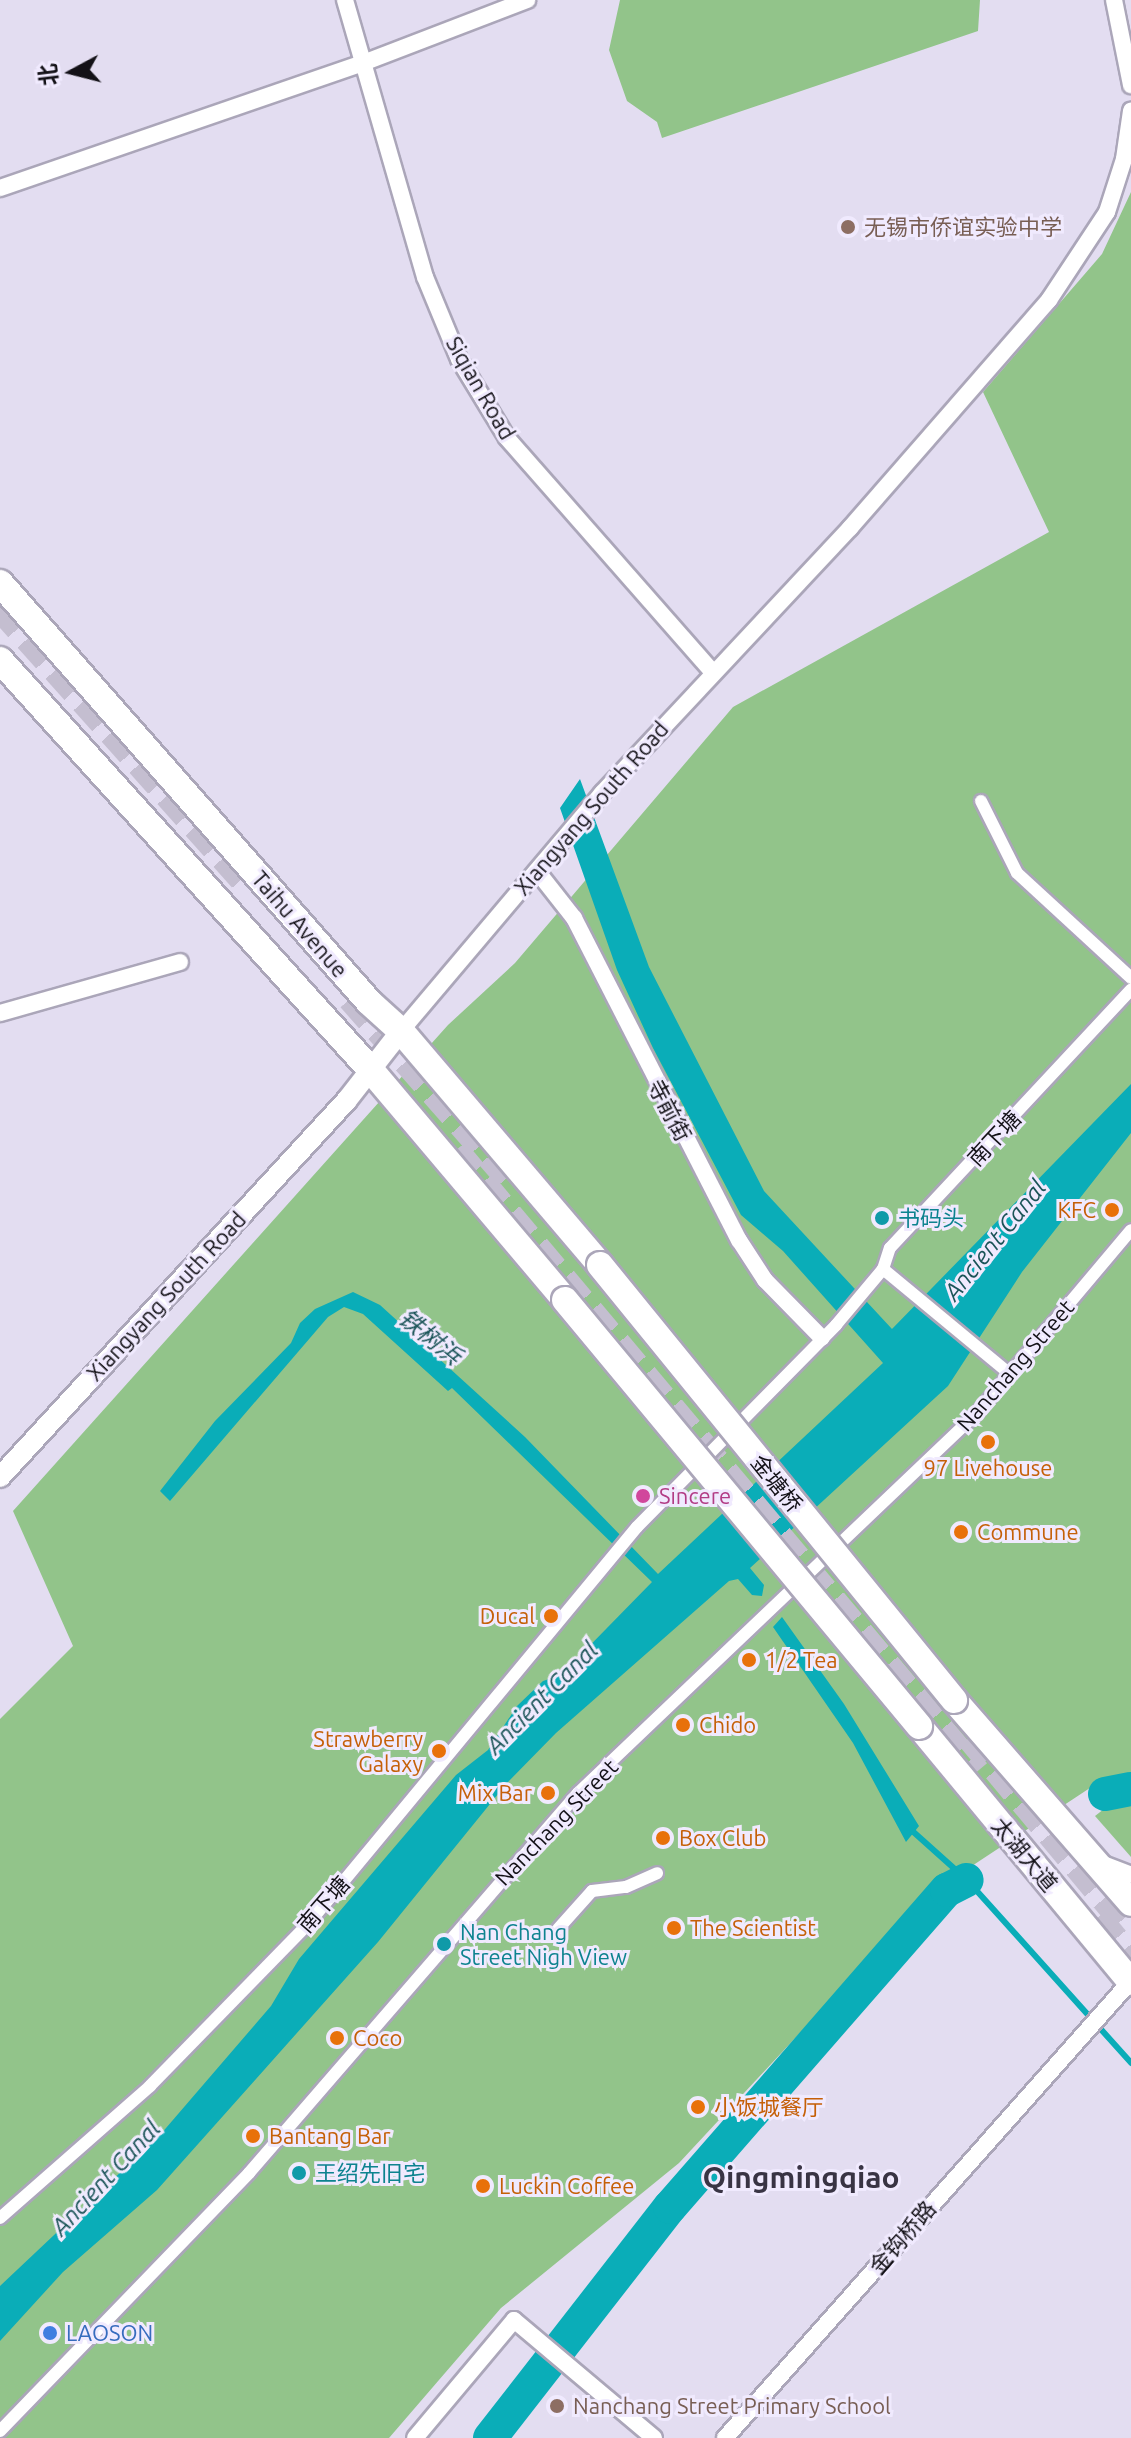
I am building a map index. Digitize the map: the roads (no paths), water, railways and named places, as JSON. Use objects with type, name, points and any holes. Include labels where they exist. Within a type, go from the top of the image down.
[{"type":"main road","name":"Taihu Avenue","points":[[0,583],[369,1002],[401,1031],[600,1265]]},
{"type":"main road","name":"Taihu Avenue","points":[[0,660],[370,1069],[565,1300]]},
{"type":"main road","name":"金塘桥","points":[[600,1265],[954,1700],[1093,1859]]},
{"type":"main road","name":"太湖大道","points":[[565,1300],[1131,1982]]},
{"type":"main road","points":[[1093,1859],[1131,1903]]},
{"type":"street","name":"Siqian Road","points":[[345,0],[425,277],[459,359],[507,438],[711,670]]},
{"type":"street","points":[[0,188],[363,63],[527,0]]},
{"type":"street","points":[[1114,0],[1131,85]]},
{"type":"street","name":"Xiangyang South Road","points":[[0,1477],[370,1069],[602,793],[711,670],[850,528],[1049,300],[1107,212],[1124,159],[1131,111]]},
{"type":"street","points":[[981,801],[1017,873],[1131,978]]},
{"type":"street","name":"寺前街","points":[[542,865],[574,918],[739,1240],[765,1280],[822,1338]]},
{"type":"street","points":[[0,1013],[180,962]]},
{"type":"street","name":"南下塘","points":[[0,2218],[150,2086],[309,1923],[493,1705],[554,1621],[627,1544],[637,1527],[836,1325],[883,1269],[890,1248],[1131,990]]},
{"type":"street","name":"Nanchang Street","points":[[0,2431],[249,2173],[578,1793],[757,1628],[977,1413],[1131,1230]]},
{"type":"street","points":[[883,1269],[1010,1374]]},
{"type":"street","points":[[1093,1859],[1131,1875]]},
{"type":"street","points":[[558,1929],[592,1891],[626,1887],[657,1873]]},
{"type":"street","name":"金钩桥路","points":[[725,2438],[1102,2010],[1131,1982]]},
{"type":"street","points":[[415,2438],[514,2320],[654,2438]]},
{"type":"water","name":"Ancient Canal","points":[[580,779],[649,967],[764,1191],[892,1329],[1131,1084],[1131,1133],[1022,1272],[948,1386],[750,1568],[764,1585],[762,1596],[752,1595],[738,1579],[729,1581],[556,1733],[507,1783],[378,1942],[157,2190],[63,2272],[0,2341],[0,2286],[160,2135],[271,2006],[299,1959],[456,1775],[488,1750],[517,1706],[543,1681],[561,1675],[652,1582],[452,1388],[448,1391],[363,1314],[344,1307],[328,1317],[170,1501],[160,1491],[215,1421],[291,1343],[300,1323],[315,1309],[353,1292],[380,1305],[525,1437],[658,1574],[883,1363],[783,1251],[741,1215],[653,1048],[617,970],[560,808]]},
{"type":"water","points":[[782,1617],[844,1704],[919,1826],[906,1842],[853,1743],[773,1627]]},
{"type":"waterway","points":[[1105,1794],[1131,1789]]},
{"type":"waterway","points":[[909,1828],[967,1880],[1131,2063]]},
{"type":"waterway","points":[[490,2438],[670,2207],[947,1890],[967,1880]]},
{"type":"tunnel","points":[[0,607],[248,884]]},
{"type":"tunnel","points":[[351,998],[511,1180]]},
{"type":"tunnel","points":[[455,1151],[976,1772]]},
{"type":"tunnel","points":[[970,1737],[1131,1930]]},
{"type":"tunnel","points":[[1097,1918],[1131,1959]]},
{"type":"place","name":"无锡市侨谊实验中学","points":[[848,227]]},
{"type":"place","name":"KFC","points":[[1112,1210]]},
{"type":"place","name":"书码头","points":[[882,1218]]},
{"type":"place","name":"97 Livehouse","points":[[988,1442]]},
{"type":"place","name":"Sincere","points":[[643,1496]]},
{"type":"place","name":"Commune","points":[[961,1532]]},
{"type":"place","name":"Ducal","points":[[551,1616]]},
{"type":"place","name":"1/2 Tea","points":[[749,1660]]},
{"type":"place","name":"Chido","points":[[683,1725]]},
{"type":"place","name":"Strawberry Galaxy","points":[[439,1751]]},
{"type":"place","name":"Mix Bar","points":[[548,1793]]},
{"type":"place","name":"Box Club","points":[[663,1838]]},
{"type":"place","name":"The Scientist","points":[[674,1928]]},
{"type":"place","name":"Nan Chang Street Nigh View","points":[[444,1944]]},
{"type":"place","name":"Coco","points":[[337,2038]]},
{"type":"place","name":"小饭城餐厅","points":[[698,2107]]},
{"type":"place","name":"Bantang Bar","points":[[253,2136]]},
{"type":"place","name":"王绍先旧宅","points":[[299,2173]]},
{"type":"place","name":"Luckin Coffee","points":[[483,2186]]},
{"type":"place","name":"LAOSON","points":[[50,2333]]},
{"type":"place","name":"Nanchang Street Primary School","points":[[557,2406]]},
{"type":"district","name":"Qingmingqiao","points":[[801,2177]]},
{"type":"water label","name":"铁树浜","points":[[430,1337]]}]
